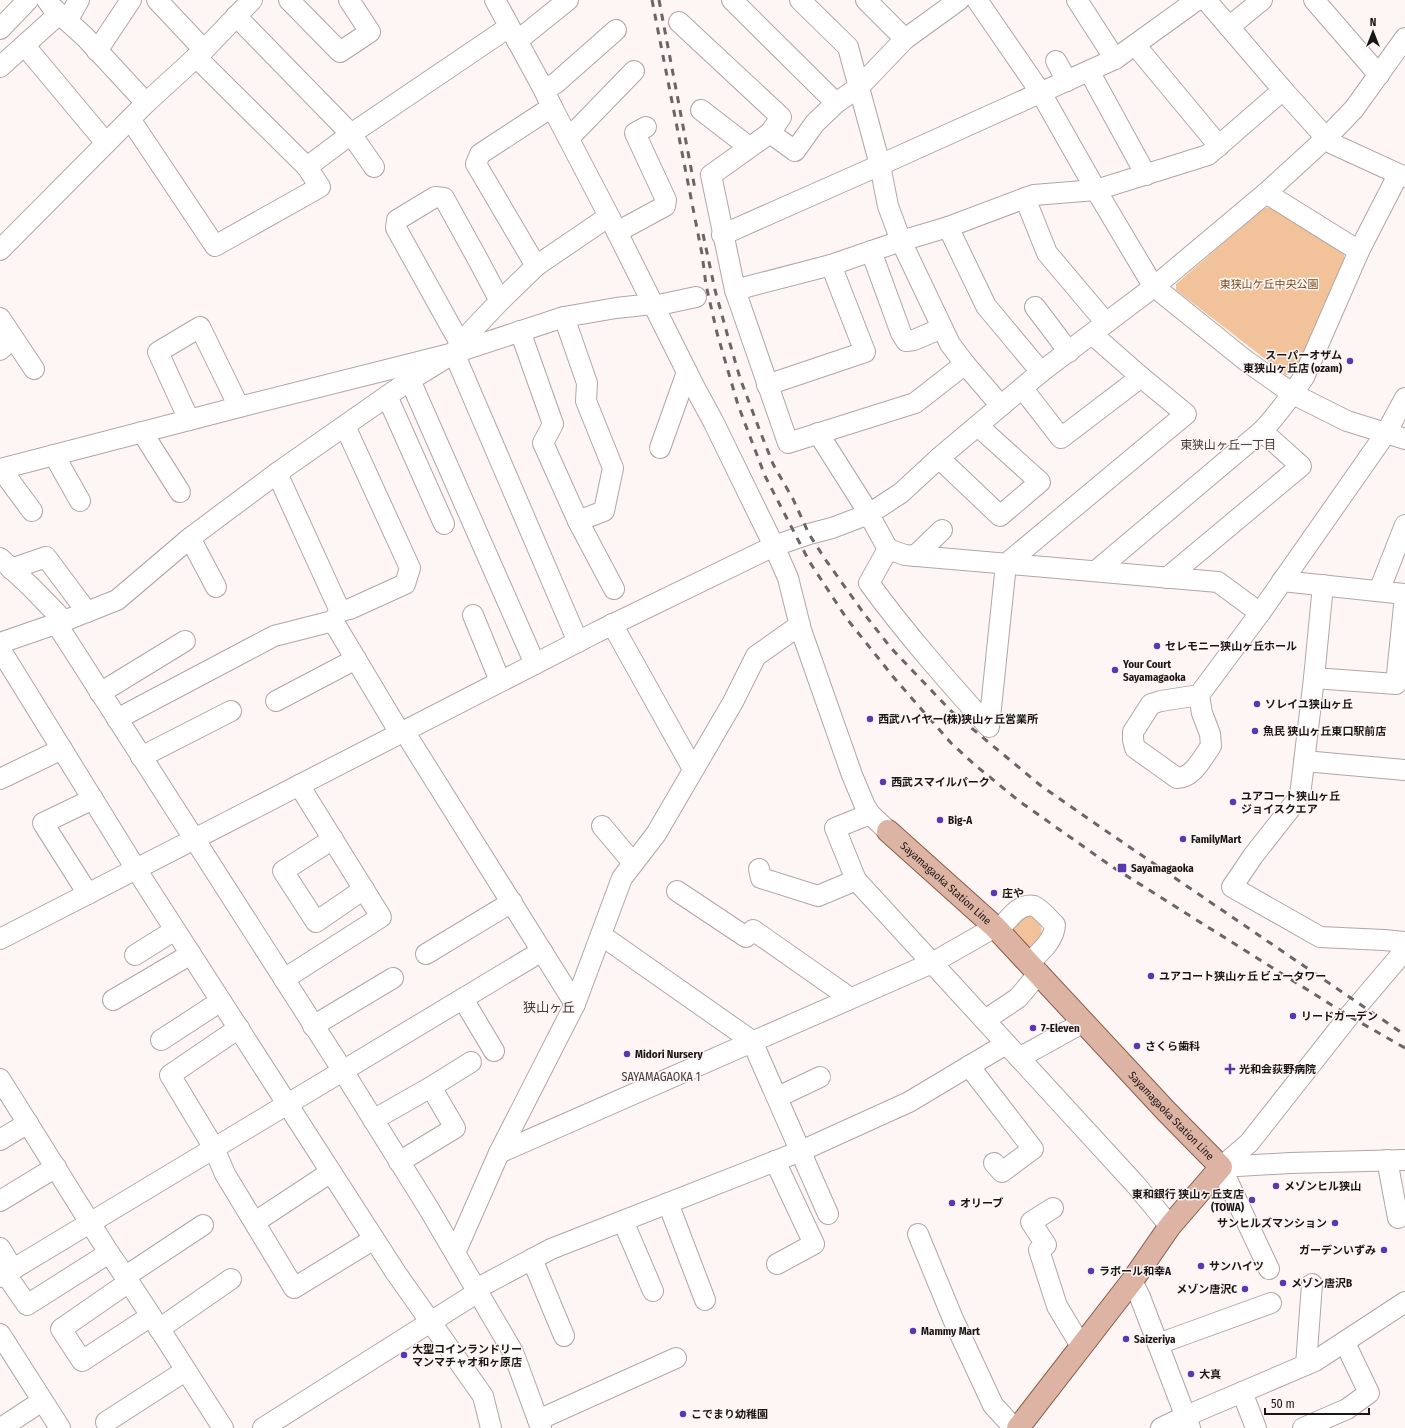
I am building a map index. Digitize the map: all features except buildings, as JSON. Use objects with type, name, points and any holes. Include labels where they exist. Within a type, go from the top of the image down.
[{"type":"main road","name":"Sayamagaoka Station Line","points":[[888,831],[997,928],[1166,1111],[1221,1167],[1170,1226],[1132,1280],[1018,1428]]},
{"type":"street","points":[[0,29],[28,0]]},
{"type":"street","points":[[0,67],[25,46],[58,12],[79,0]]},
{"type":"street","points":[[97,51],[131,0]]},
{"type":"street","points":[[130,119],[215,246],[320,187],[307,167],[200,53],[157,0]]},
{"type":"street","points":[[289,0],[340,52],[370,32],[349,0]]},
{"type":"street","points":[[495,0],[614,225],[774,546],[788,578],[800,625],[852,775],[870,814],[888,831]]},
{"type":"street","points":[[307,167],[351,134],[568,0]]},
{"type":"street","points":[[732,0],[836,103]]},
{"type":"street","points":[[800,0],[848,47],[880,165],[888,206],[901,241],[950,344],[965,364],[1002,406]]},
{"type":"street","points":[[866,0],[905,39]]},
{"type":"street","points":[[770,133],[795,151],[815,123],[836,103],[859,87],[937,6],[958,0]]},
{"type":"street","points":[[977,0],[1041,93],[1096,190],[1155,286],[1245,360],[1293,394],[1347,421],[1405,439]]},
{"type":"street","points":[[1077,0],[1115,59]]},
{"type":"street","points":[[722,235],[1115,59],[1136,46],[1197,0]]},
{"type":"street","points":[[1096,571],[1262,431],[1280,411],[1304,376],[1359,251],[1402,176],[1333,144],[1326,138],[1282,90],[1206,0]]},
{"type":"street","points":[[1229,27],[1262,0]]},
{"type":"street","points":[[1314,0],[1379,75]]},
{"type":"street","points":[[0,250],[146,103],[200,53],[243,6],[351,134],[374,167]]},
{"type":"street","points":[[58,12],[146,103]]},
{"type":"street","points":[[679,22],[781,117],[770,133],[710,175],[735,290],[788,443],[916,403],[965,364]]},
{"type":"street","points":[[536,266],[476,164],[480,154],[548,99],[556,83],[616,30]]},
{"type":"street","points":[[0,939],[612,624],[774,546],[832,528],[869,514],[901,493],[939,458],[1023,389],[1041,372],[1155,286],[1266,192],[1326,138],[1354,109],[1405,38]]},
{"type":"street","points":[[25,46],[106,143]]},
{"type":"street","points":[[1136,46],[1219,146]]},
{"type":"street","points":[[1056,61],[1067,81]]},
{"type":"street","points":[[569,138],[634,71]]},
{"type":"street","points":[[1089,71],[1146,175]]},
{"type":"street","points":[[735,290],[831,265],[870,251],[948,227],[1034,195],[1096,190],[1208,155],[1282,90]]},
{"type":"street","points":[[701,110],[749,147]]},
{"type":"street","points":[[0,643],[117,600],[190,538],[277,473],[457,348],[500,301],[536,266],[602,222],[614,225],[665,206],[666,200],[635,133],[646,127]]},
{"type":"street","points":[[1266,192],[1359,251]]},
{"type":"street","points":[[500,301],[444,198],[434,197],[397,220],[396,228],[456,336],[457,348],[578,642]]},
{"type":"street","points":[[888,549],[869,583],[896,621],[925,656],[989,727],[1006,564],[1186,414],[1140,376],[1099,328],[1047,253],[1025,198]]},
{"type":"street","points":[[948,227],[986,306],[1041,372]]},
{"type":"street","points":[[870,251],[901,333],[906,341],[914,340],[942,328]]},
{"type":"street","points":[[767,385],[865,352],[831,265]]},
{"type":"street","points":[[32,511],[1,469],[239,407],[457,348],[564,317],[616,308],[654,305],[696,297]]},
{"type":"street","points":[[1035,307],[1069,352]]},
{"type":"street","points":[[564,317],[587,382],[586,401],[613,468],[604,511],[578,521]]},
{"type":"street","points":[[0,318],[7,344],[34,369]]},
{"type":"street","points":[[188,420],[158,352],[200,327],[239,407]]},
{"type":"street","points":[[520,330],[553,424],[543,442],[578,521],[614,589]]},
{"type":"street","points":[[660,448],[688,372]]},
{"type":"street","points":[[1023,389],[1061,438],[1140,376]]},
{"type":"street","points":[[410,380],[535,664]]},
{"type":"street","points":[[387,396],[444,524]]},
{"type":"street","points":[[1199,695],[1202,713],[1210,734],[1211,746],[1190,774],[1177,778],[1135,748],[1133,732],[1151,704],[1199,695],[1260,613],[1386,433],[1405,398]]},
{"type":"street","points":[[117,720],[274,636],[337,616],[405,584],[410,568],[345,426]]},
{"type":"street","points":[[939,458],[1000,516],[1040,482],[978,426]]},
{"type":"street","points":[[1168,578],[1301,466],[1262,431]]},
{"type":"street","points":[[142,432],[180,492]]},
{"type":"street","points":[[818,433],[869,514],[888,549],[905,555],[1218,582],[1260,613]]},
{"type":"street","points":[[54,455],[80,500]]},
{"type":"street","points":[[277,473],[356,659],[512,902],[575,1004]]},
{"type":"street","points":[[1379,591],[1405,525]]},
{"type":"street","points":[[916,556],[942,530]]},
{"type":"street","points":[[190,538],[216,586]]},
{"type":"street","points":[[6,563],[46,557],[87,612]]},
{"type":"street","points":[[6,563],[31,586],[60,622],[100,693],[373,1120],[455,1253],[513,1352],[539,1424],[676,1358]]},
{"type":"street","points":[[1282,581],[1405,595],[1396,684],[1314,678]]},
{"type":"street","points":[[1323,585],[1300,796],[1232,887],[1320,937],[1405,942]]},
{"type":"street","points":[[473,615],[500,681]]},
{"type":"street","points":[[612,624],[694,769]]},
{"type":"street","points":[[455,1253],[499,1153],[575,1004],[622,878],[656,834],[733,702],[756,656],[800,625]]},
{"type":"street","points":[[100,693],[185,641]]},
{"type":"street","points":[[0,649],[136,869],[374,1239],[430,1322],[483,1396],[491,1428]]},
{"type":"street","points":[[276,701],[356,659]]},
{"type":"street","points":[[141,757],[231,711]]},
{"type":"street","points":[[0,779],[62,749]]},
{"type":"street","points":[[1304,761],[1405,770]]},
{"type":"street","points":[[284,979],[381,917],[299,785]]},
{"type":"street","points":[[88,894],[44,823],[93,799]]},
{"type":"street","points":[[870,814],[835,828],[856,880],[1135,1184],[1170,1226]]},
{"type":"street","points":[[602,826],[634,864]]},
{"type":"street","points":[[333,839],[283,871],[316,922],[364,889]]},
{"type":"street","points":[[759,869],[760,878],[818,896],[856,880]]},
{"type":"street","points":[[677,891],[746,937],[753,930],[850,998]]},
{"type":"street","points":[[426,954],[512,902]]},
{"type":"street","points":[[499,1153],[932,963],[997,928],[1023,907],[1034,906],[1046,915],[1055,925],[1054,933],[1018,998],[985,1020]]},
{"type":"street","points":[[135,955],[175,930]]},
{"type":"street","points":[[601,935],[752,1041],[778,1097],[828,1214]]},
{"type":"street","points":[[1221,1167],[1249,1143],[1349,1016],[1405,950]]},
{"type":"street","points":[[6,1273],[542,951]]},
{"type":"street","points":[[113,1000],[191,954]]},
{"type":"street","points":[[313,1026],[393,978]]},
{"type":"street","points":[[463,999],[494,1051]]},
{"type":"street","points":[[161,1040],[221,1001]]},
{"type":"street","points":[[263,1428],[430,1322],[477,1290],[551,1249],[801,1150],[909,1102],[969,1066],[1013,1051],[1084,1022]]},
{"type":"street","points":[[239,1028],[170,1075],[214,1148],[225,1174],[294,1288],[374,1239]]},
{"type":"street","points":[[373,1120],[471,1062]]},
{"type":"street","points":[[969,1066],[1033,1149],[1002,1172],[994,1163]]},
{"type":"street","points":[[778,1097],[820,1077]]},
{"type":"street","points":[[0,1079],[91,1222],[109,1253],[128,1279],[185,1371],[223,1428]]},
{"type":"street","points":[[399,1162],[455,1128],[431,1087]]},
{"type":"street","points":[[0,1140],[28,1123]]},
{"type":"street","points":[[1221,1167],[1290,1163],[1396,1160],[1398,1218]]},
{"type":"street","points":[[775,1161],[814,1244],[777,1264]]},
{"type":"street","points":[[0,1201],[56,1167]]},
{"type":"street","points":[[1221,1167],[1269,1269]]},
{"type":"street","points":[[255,1222],[331,1172]]},
{"type":"street","points":[[668,1203],[705,1300]]},
{"type":"street","points":[[1053,1208],[1031,1222],[1046,1245],[1039,1250],[1057,1306],[1081,1346]]},
{"type":"street","points":[[623,1221],[653,1291]]},
{"type":"street","points":[[203,1225],[60,1329],[82,1362],[231,1279]]},
{"type":"street","points":[[918,1234],[953,1319],[993,1405],[1014,1428]]},
{"type":"street","points":[[0,1248],[6,1273],[27,1305],[109,1253]]},
{"type":"street","points":[[532,1259],[564,1336]]},
{"type":"street","points":[[1132,1280],[1140,1297],[1188,1422]]},
{"type":"street","points":[[1306,1365],[1312,1284]]},
{"type":"street","points":[[1160,1428],[1188,1422],[1242,1392],[1315,1361],[1405,1302]]},
{"type":"street","points":[[1158,1344],[1271,1303]]},
{"type":"street","points":[[0,1334],[60,1428]]},
{"type":"street","points":[[1303,1428],[1347,1409],[1369,1393],[1344,1343]]},
{"type":"street","points":[[106,1422],[185,1371]]},
{"type":"street","points":[[1242,1392],[1256,1428]]},
{"type":"street","points":[[1,1428],[42,1401]]},
{"type":"green space","name":"東狭山ケ丘中央公園","points":[[1271,207],[1344,254],[1345,260],[1298,372],[1286,375],[1176,290],[1176,284],[1264,208]]},
{"type":"green space","points":[[1027,915],[1034,917],[1039,921],[1042,932],[1037,943],[1026,947],[1015,935],[1013,926]]},
{"type":"railway","points":[[652,0],[702,254],[706,285],[717,333],[738,405],[765,476],[809,561],[847,619],[895,679],[951,743],[1019,801],[1111,866],[1349,1016],[1405,1048]]},
{"type":"railway","points":[[659,0],[695,189]]},
{"type":"railway","points":[[703,234],[715,290],[740,378],[773,464],[793,499],[809,534],[825,559],[865,615],[891,648],[951,711],[1040,785],[1405,1035]]},
{"type":"place","name":"スーパーオザム 東狭山ヶ丘店 (ozam)","points":[[1350,361]]},
{"type":"place","name":"セレモニー狭山ヶ丘ホール","points":[[1157,646]]},
{"type":"place","name":"Your Court Sayamagaoka","points":[[1115,670]]},
{"type":"place","name":"ソレイユ狭山ヶ丘","points":[[1257,704]]},
{"type":"place","name":"西武ハイヤー(株)狭山ヶ丘営業所","points":[[870,719]]},
{"type":"place","name":"魚民 狭山ヶ丘東口駅前店","points":[[1255,731]]},
{"type":"place","name":"西武スマイルパーク","points":[[883,782]]},
{"type":"place","name":"ユアコート狭山ヶ丘 ジョイスクエア","points":[[1233,802]]},
{"type":"place","name":"Big-A","points":[[940,820]]},
{"type":"place","name":"FamilyMart","points":[[1183,839]]},
{"type":"place","name":"Sayamagaoka","points":[[1122,868]]},
{"type":"place","name":"庄や","points":[[994,893]]},
{"type":"place","name":"ユアコート狭山ヶ丘 ビュータワー","points":[[1151,976]]},
{"type":"place","name":"リードガーデン","points":[[1293,1016]]},
{"type":"place","name":"7-Eleven","points":[[1033,1028]]},
{"type":"place","name":"さくら歯科","points":[[1137,1046]]},
{"type":"place","name":"Midori Nursery","points":[[627,1054]]},
{"type":"place","name":"光和会荻野病院","points":[[1230,1069]]},
{"type":"place","name":"メゾンヒル狭山","points":[[1276,1186]]},
{"type":"place","name":"東和銀行 狭山ヶ丘支店 (TOWA)","points":[[1252,1200]]},
{"type":"place","name":"オリーブ","points":[[952,1203]]},
{"type":"place","name":"サンヒルズマンション","points":[[1335,1223]]},
{"type":"place","name":"ガーデンいずみ","points":[[1384,1250]]},
{"type":"place","name":"サンハイツ","points":[[1201,1266]]},
{"type":"place","name":"ラポール和幸A","points":[[1091,1271]]},
{"type":"place","name":"メゾン唐沢B","points":[[1283,1283]]},
{"type":"place","name":"メゾン唐沢C","points":[[1245,1289]]},
{"type":"place","name":"Mammy Mart","points":[[913,1331]]},
{"type":"place","name":"Saizeriya","points":[[1126,1339]]},
{"type":"place","name":"大型コインランドリー マンマチャオ和ヶ原店","points":[[404,1355]]},
{"type":"place","name":"大真","points":[[1191,1374]]},
{"type":"place","name":"こでまり幼稚園","points":[[683,1414]]},
{"type":"district","name":"東狭山ヶ丘一丁目","points":[[1228,445]]},
{"type":"district","name":"狭山ヶ丘","points":[[549,1007]]},
{"type":"district","name":"SAYAMAGAOKA 1","points":[[661,1077]]}]
